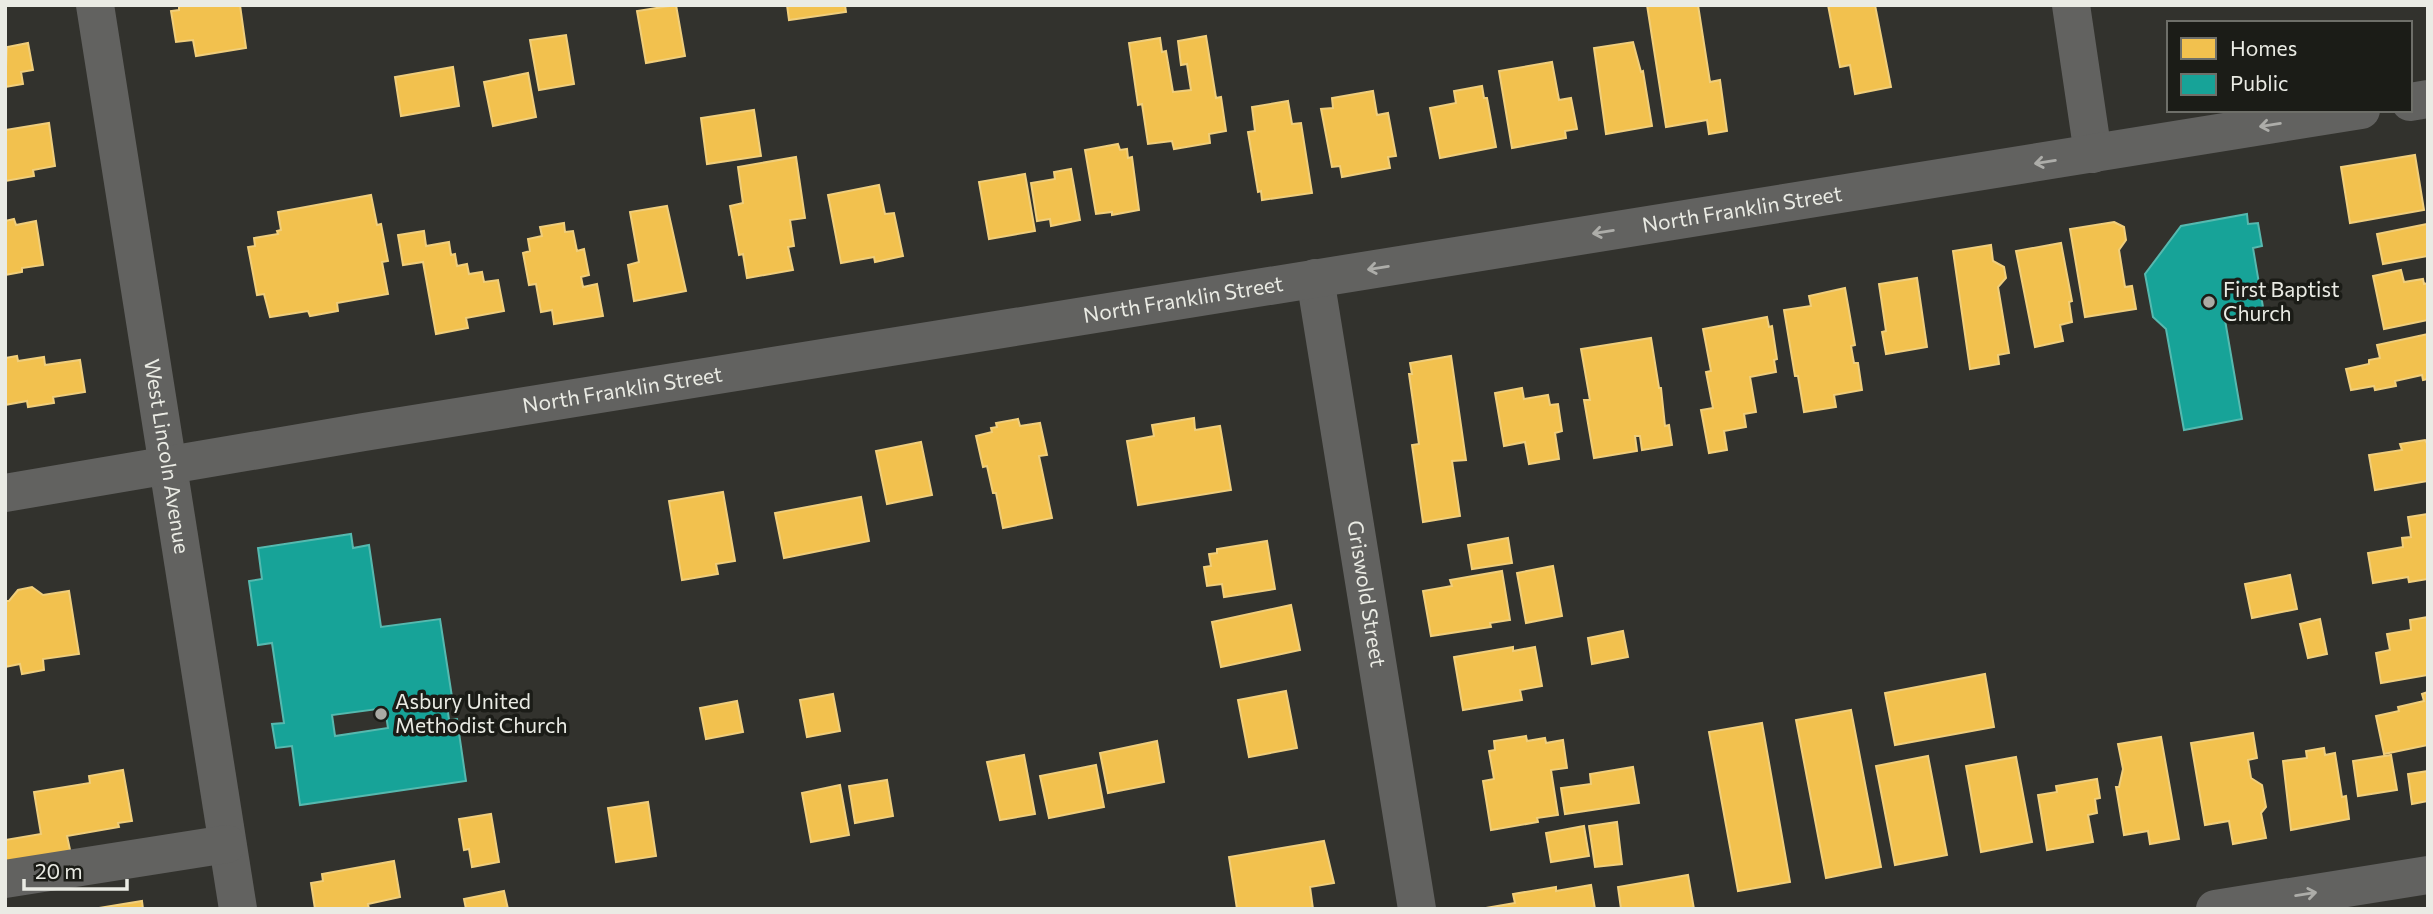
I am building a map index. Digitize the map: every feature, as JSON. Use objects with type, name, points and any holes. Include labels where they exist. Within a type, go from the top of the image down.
[{"type":"street","name":"West Lincoln Avenue","points":[[95,5],[238,909]]},
{"type":"street","points":[[2071,5],[2093,154]]},
{"type":"street","name":"North Franklin Street","points":[[5,493],[377,430],[2349,112]]},
{"type":"street","name":"Griswold Street","points":[[1315,278],[1417,909]]},
{"type":"street","points":[[5,879],[227,844]]},
{"type":"street","points":[[2215,909],[2428,875]]},
{"type":"building: Homes","points":[[179,5],[240,5],[246,48],[196,56],[193,40],[176,42],[171,11],[179,10]]},
{"type":"building: Homes","points":[[676,5],[685,56],[646,63],[637,11]]},
{"type":"building: Homes","points":[[787,5],[845,5],[846,12],[789,20]]},
{"type":"building: Homes","points":[[1647,5],[1698,5],[1710,82],[1720,80],[1727,131],[1709,134],[1707,120],[1666,127]]},
{"type":"building: Homes","points":[[1828,5],[1875,5],[1891,87],[1855,94],[1850,65],[1840,67]]},
{"type":"building: Homes","points":[[566,35],[574,84],[539,90],[530,40]]},
{"type":"building: Homes","points":[[1206,36],[1216,98],[1221,97],[1226,131],[1209,134],[1210,143],[1174,149],[1172,141],[1148,144],[1142,104],[1138,105],[1129,43],[1160,38],[1162,52],[1166,51],[1173,92],[1191,90],[1187,64],[1181,65],[1178,41]]},
{"type":"building: Homes","points":[[1633,42],[1641,72],[1643,71],[1652,126],[1606,134],[1594,48]]},
{"type":"building: Homes","points":[[28,43],[33,70],[21,72],[23,84],[5,87],[7,47]]},
{"type":"building: Homes","points":[[1552,62],[1559,100],[1571,98],[1577,129],[1565,131],[1566,138],[1512,148],[1499,71]]},
{"type":"building: Homes","points":[[453,67],[459,106],[401,116],[395,77]]},
{"type":"building: Homes","points":[[528,73],[536,117],[493,126],[484,82]]},
{"type":"building: Homes","points":[[1482,86],[1484,98],[1487,98],[1496,147],[1440,158],[1430,108],[1456,103],[1454,91]]},
{"type":"building: Homes","points":[[1373,91],[1377,115],[1388,113],[1396,156],[1388,157],[1390,168],[1342,177],[1340,166],[1332,167],[1321,109],[1333,108],[1332,98]]},
{"type":"building: Homes","points":[[1288,101],[1292,124],[1301,123],[1312,193],[1262,200],[1261,191],[1258,192],[1248,132],[1255,131],[1252,107]]},
{"type":"building: Homes","points":[[754,110],[761,156],[707,164],[701,118]]},
{"type":"building: Homes","points":[[49,123],[55,166],[33,170],[34,176],[5,181],[5,130]]},
{"type":"building: Homes","points":[[1118,144],[1120,150],[1127,149],[1128,158],[1132,157],[1139,210],[1112,215],[1112,212],[1096,214],[1085,150]]},
{"type":"building: Homes","points":[[2415,155],[2424,210],[2350,223],[2341,167]]},
{"type":"building: Homes","points":[[796,157],[805,218],[790,220],[794,246],[788,247],[793,270],[747,278],[743,254],[739,255],[730,206],[743,203],[738,167]]},
{"type":"building: Homes","points":[[1071,169],[1080,220],[1051,226],[1050,219],[1037,221],[1031,183],[1055,179],[1054,172]]},
{"type":"building: Homes","points":[[1025,174],[1035,231],[989,239],[979,182]]},
{"type":"building: Homes","points":[[879,185],[885,214],[894,213],[903,256],[875,262],[874,257],[841,263],[828,195]]},
{"type":"building: Homes","points":[[371,195],[377,225],[381,224],[388,261],[382,262],[388,294],[337,303],[338,311],[310,316],[308,311],[270,317],[264,294],[257,295],[248,247],[255,246],[254,238],[278,234],[277,231],[281,230],[278,212]]},
{"type":"building: Homes","points":[[667,206],[686,291],[634,301],[628,265],[639,262],[630,212]]},
{"type":"building: Homes","points":[[14,219],[16,225],[36,221],[43,265],[22,268],[22,272],[5,275],[5,221]]},
{"type":"building: Homes","points":[[2114,222],[2124,227],[2126,240],[2119,250],[2125,287],[2132,286],[2136,309],[2085,317],[2070,229]]},
{"type":"building: Homes","points":[[564,223],[565,232],[573,231],[577,251],[584,249],[589,275],[581,277],[583,287],[597,284],[603,316],[554,324],[552,310],[541,312],[536,284],[529,285],[523,253],[530,251],[528,239],[542,236],[540,227]]},
{"type":"building: Homes","points":[[2427,224],[2428,256],[2383,264],[2377,234]]},
{"type":"building: Homes","points":[[424,231],[426,246],[449,242],[451,255],[455,254],[457,266],[467,264],[469,274],[482,272],[484,282],[498,280],[504,311],[466,318],[468,328],[436,334],[423,262],[403,265],[398,235]]},
{"type":"building: Homes","points":[[2061,243],[2072,301],[2069,302],[2072,322],[2060,325],[2063,341],[2035,347],[2016,251]]},
{"type":"building: Homes","points":[[1991,245],[1993,261],[2004,267],[2006,278],[1998,287],[2009,353],[1998,355],[1999,364],[1970,369],[1953,251]]},
{"type":"building: Homes","points":[[2401,270],[2404,282],[2423,279],[2424,284],[2428,283],[2428,320],[2384,329],[2373,276]]},
{"type":"building: Homes","points":[[1917,278],[1927,347],[1886,354],[1882,332],[1886,331],[1879,284]]},
{"type":"building: Homes","points":[[1845,288],[1855,345],[1851,346],[1854,363],[1858,363],[1862,390],[1834,395],[1836,407],[1804,412],[1784,310],[1811,306],[1809,296]]},
{"type":"building: Homes","points":[[1767,317],[1769,327],[1772,326],[1777,359],[1774,360],[1776,372],[1750,377],[1756,412],[1744,414],[1746,427],[1724,431],[1727,450],[1709,453],[1701,410],[1713,408],[1706,372],[1711,371],[1703,329]]},
{"type":"building: Homes","points":[[2428,334],[2428,379],[2423,380],[2422,375],[2395,381],[2396,386],[2375,390],[2374,386],[2351,390],[2346,369],[2369,364],[2369,360],[2380,358],[2377,345]]},
{"type":"building: Homes","points":[[1651,338],[1665,426],[1669,425],[1672,445],[1642,450],[1640,436],[1635,436],[1637,451],[1594,458],[1584,400],[1590,400],[1581,349]]},
{"type":"building: Homes","points":[[17,356],[18,361],[44,357],[45,365],[80,360],[85,392],[53,397],[54,403],[28,407],[27,401],[5,405],[5,358]]},
{"type":"building: Homes","points":[[1451,356],[1466,460],[1452,461],[1460,516],[1423,522],[1412,445],[1419,444],[1409,374],[1412,374],[1410,363]]},
{"type":"building: Homes","points":[[1522,388],[1524,399],[1548,395],[1550,405],[1558,404],[1562,431],[1555,433],[1559,459],[1529,464],[1525,442],[1504,446],[1495,393]]},
{"type":"building: Homes","points":[[1194,418],[1195,430],[1220,426],[1231,490],[1138,505],[1127,441],[1154,436],[1152,425]]},
{"type":"building: Homes","points":[[1018,419],[1020,426],[1040,423],[1047,455],[1039,456],[1052,518],[1003,528],[996,493],[993,493],[987,466],[983,467],[976,436],[992,432],[991,428],[997,427],[996,423]]},
{"type":"building: Homes","points":[[2425,440],[2428,445],[2428,481],[2375,490],[2369,455],[2402,450],[2400,444]]},
{"type":"building: Homes","points":[[921,442],[932,495],[887,504],[876,451]]},
{"type":"building: Homes","points":[[723,492],[735,561],[716,564],[718,574],[682,580],[669,501]]},
{"type":"building: Homes","points":[[861,497],[869,541],[784,558],[775,513]]},
{"type":"building: Homes","points":[[2428,514],[2428,579],[2409,582],[2408,577],[2373,583],[2368,553],[2403,547],[2402,538],[2411,537],[2408,517]]},
{"type":"building: Homes","points":[[1508,538],[1512,563],[1472,569],[1468,545]]},
{"type":"building: Homes","points":[[1267,541],[1275,589],[1224,597],[1222,584],[1207,586],[1204,567],[1211,566],[1209,554],[1217,553],[1217,549]]},
{"type":"building: Homes","points":[[1553,566],[1562,616],[1526,623],[1517,573]]},
{"type":"building: Homes","points":[[1502,571],[1510,620],[1490,623],[1491,627],[1431,636],[1423,591],[1452,586],[1450,580]]},
{"type":"building: Homes","points":[[2290,575],[2297,609],[2252,618],[2245,584]]},
{"type":"building: Homes","points":[[32,587],[43,595],[69,591],[79,654],[43,659],[44,670],[22,674],[20,664],[5,667],[5,601],[9,601],[18,590]]},
{"type":"building: Homes","points":[[1291,605],[1300,650],[1221,667],[1212,622]]},
{"type":"building: Homes","points":[[2428,617],[2428,675],[2381,683],[2376,653],[2390,650],[2387,634],[2411,630],[2410,620]]},
{"type":"building: Homes","points":[[2320,619],[2327,654],[2308,658],[2300,624]]},
{"type":"building: Homes","points":[[1623,631],[1628,657],[1592,664],[1588,638]]},
{"type":"building: Homes","points":[[1513,647],[1513,651],[1535,647],[1542,686],[1520,690],[1522,700],[1463,710],[1454,657]]},
{"type":"building: Homes","points":[[1985,674],[1994,727],[1895,745],[1885,693]]},
{"type":"building: Homes","points":[[1286,691],[1297,748],[1249,757],[1238,700]]},
{"type":"building: Homes","points":[[2428,692],[2428,745],[2384,754],[2376,716],[2424,701],[2422,694]]},
{"type":"building: Homes","points":[[833,694],[840,731],[807,737],[800,700]]},
{"type":"building: Homes","points":[[737,701],[743,732],[706,739],[700,708]]},
{"type":"building: Homes","points":[[1851,710],[1881,867],[1826,878],[1796,720]]},
{"type":"building: Homes","points":[[1762,723],[1790,882],[1738,891],[1709,732]]},
{"type":"building: Homes","points":[[2253,733],[2257,758],[2248,760],[2251,778],[2262,785],[2266,807],[2261,813],[2266,838],[2233,844],[2229,821],[2205,825],[2191,743]]},
{"type":"building: Homes","points":[[1526,736],[1527,741],[1545,738],[1546,743],[1563,740],[1567,768],[1551,770],[1558,815],[1537,818],[1538,822],[1491,830],[1483,781],[1494,779],[1489,751],[1495,750],[1494,741]]},
{"type":"building: Homes","points":[[2161,737],[2179,839],[2150,844],[2148,831],[2124,835],[2116,787],[2119,787],[2123,769],[2118,744]]},
{"type":"building: Homes","points":[[1157,741],[1164,782],[1108,793],[1100,753]]},
{"type":"building: Homes","points":[[2324,748],[2325,755],[2335,753],[2342,797],[2346,796],[2349,819],[2291,830],[2283,761],[2307,758],[2306,751]]},
{"type":"building: Homes","points":[[1024,755],[1035,814],[1000,820],[987,762]]},
{"type":"building: Homes","points":[[2391,755],[2397,790],[2358,796],[2353,761]]},
{"type":"building: Homes","points":[[1928,756],[1947,855],[1895,865],[1876,766]]},
{"type":"building: Homes","points":[[2016,757],[2032,842],[1981,852],[1966,766]]},
{"type":"building: Homes","points":[[1096,765],[1104,807],[1049,818],[1040,776]]},
{"type":"building: Homes","points":[[1633,767],[1639,803],[1565,814],[1561,788],[1591,784],[1590,774]]},
{"type":"building: Homes","points":[[123,770],[132,821],[118,823],[119,827],[67,836],[72,859],[5,871],[5,840],[41,834],[34,792],[90,783],[89,776]]},
{"type":"building: Homes","points":[[2428,771],[2428,801],[2412,804],[2408,774]]},
{"type":"building: Homes","points":[[2097,779],[2100,798],[2095,799],[2097,813],[2088,815],[2093,842],[2047,850],[2038,795],[2057,792],[2056,786]]},
{"type":"building: Homes","points":[[887,780],[893,816],[855,823],[849,786]]},
{"type":"building: Homes","points":[[840,785],[849,835],[811,842],[802,793]]},
{"type":"building: Homes","points":[[648,802],[656,856],[616,862],[608,808]]},
{"type":"building: Homes","points":[[491,814],[499,862],[472,867],[469,849],[464,850],[459,819]]},
{"type":"building: Homes","points":[[1617,822],[1622,864],[1595,867],[1589,826]]},
{"type":"building: Homes","points":[[1584,826],[1589,856],[1551,862],[1546,833]]},
{"type":"building: Homes","points":[[1324,841],[1334,883],[1310,887],[1313,909],[1237,909],[1229,857]]},
{"type":"building: Homes","points":[[394,861],[400,897],[368,904],[369,909],[315,909],[311,883],[323,881],[322,874]]},
{"type":"building: Homes","points":[[1688,875],[1694,909],[1621,909],[1618,887]]},
{"type":"building: Homes","points":[[1591,885],[1595,909],[1480,909],[1515,903],[1513,894]]},
{"type":"building: Homes","points":[[504,891],[508,909],[466,909],[464,899]]},
{"type":"building: Homes","points":[[142,901],[143,909],[93,909]]},
{"type":"building: Public","points":[[2247,214],[2248,224],[2258,223],[2262,246],[2253,248],[2264,313],[2225,320],[2242,419],[2184,430],[2166,329],[2153,317],[2145,274],[2181,226]]},
{"type":"building: Public","points":[[351,534],[353,548],[369,545],[381,627],[440,619],[452,697],[446,698],[449,720],[457,719],[466,781],[300,805],[292,746],[276,748],[272,724],[284,723],[272,643],[258,645],[249,581],[262,579],[258,548]],"holes":[[[385,708],[388,728],[335,736],[332,715]]]},
{"type":"place","name":"First Baptist Church","points":[[2209,302]]},
{"type":"place","name":"Asbury United Methodist Church","points":[[381,714]]}]
